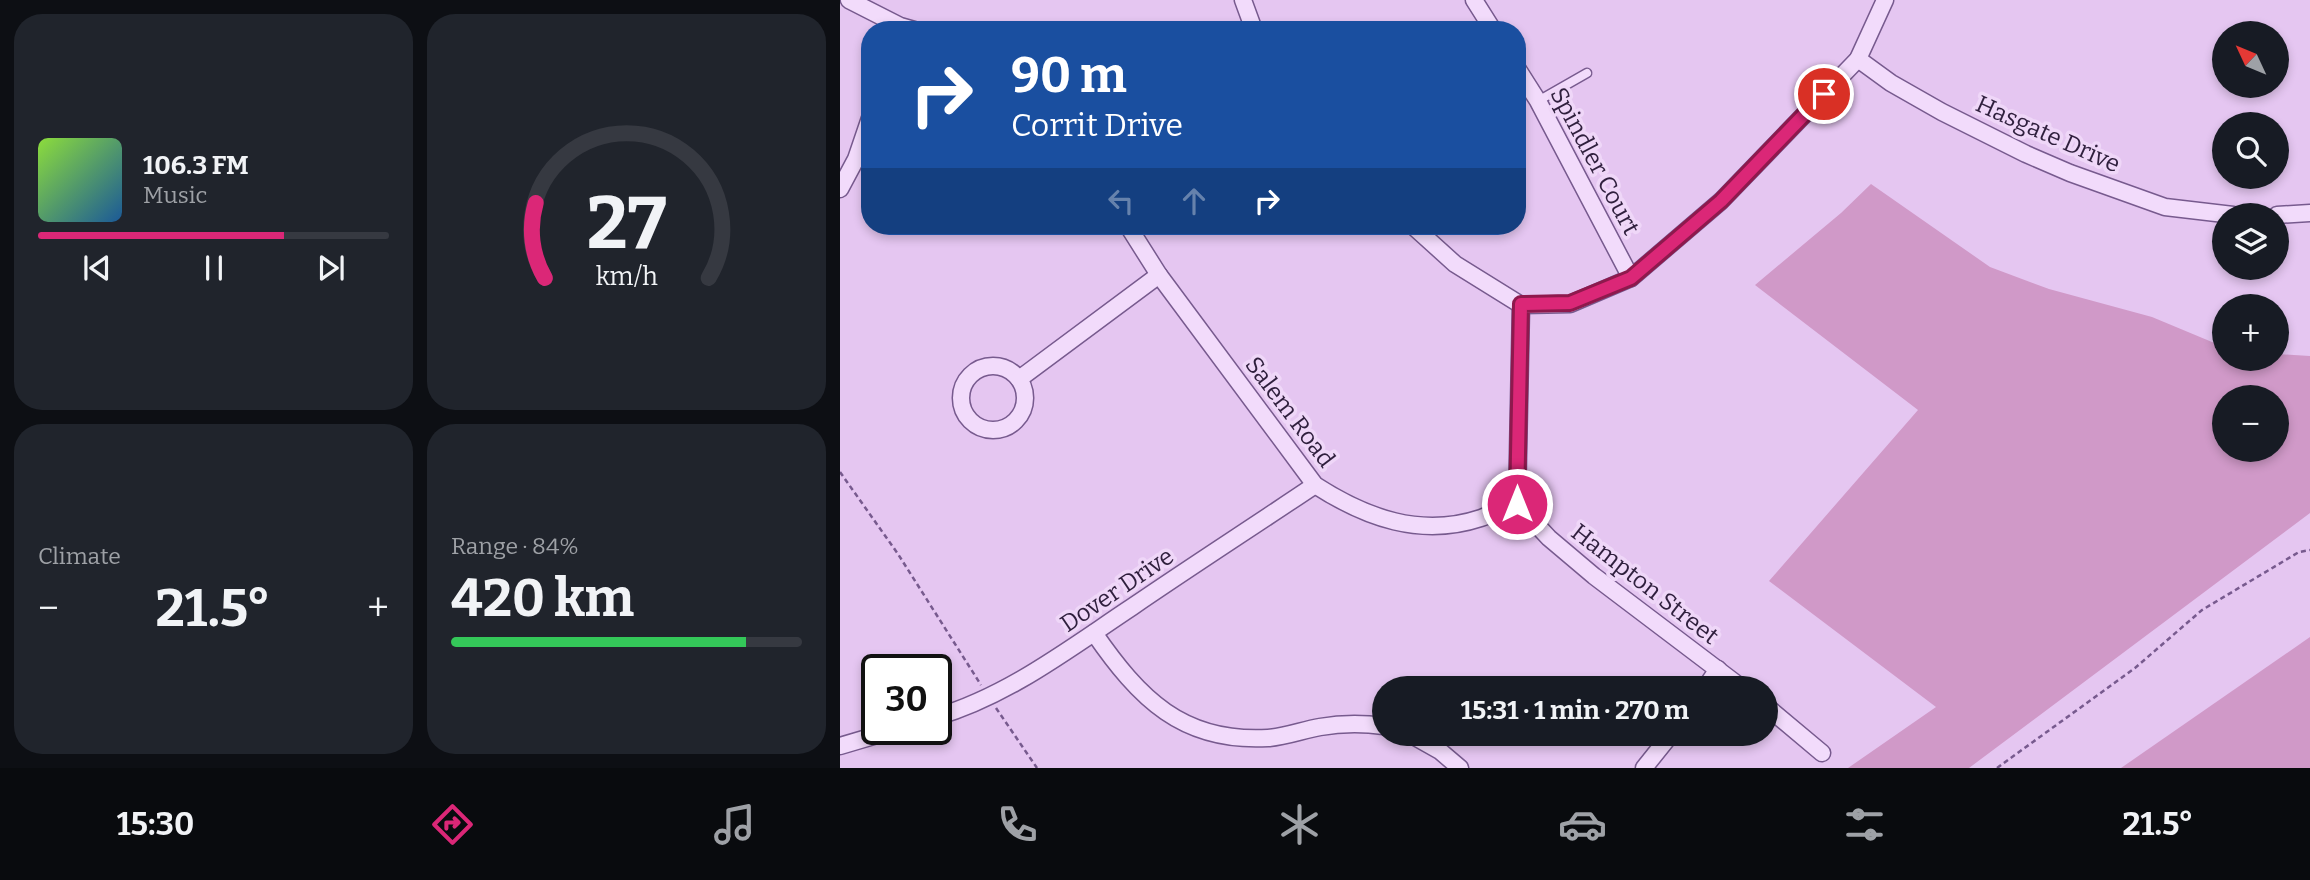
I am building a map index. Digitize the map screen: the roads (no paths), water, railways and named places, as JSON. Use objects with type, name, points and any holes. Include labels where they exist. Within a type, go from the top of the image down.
[{"type":"street","points":[[849,0],[890,21]]},
{"type":"street","points":[[1243,0],[1251,21]]},
{"type":"street","points":[[1474,0],[1487,21]]},
{"type":"street","points":[[1423,235],[1455,264],[1521,304],[1570,303],[1631,278],[1721,201],[1858,59],[1885,0]]},
{"type":"street","name":"Hasgate Drive","points":[[1858,59],[1891,83],[1942,112],[2026,154],[2165,207],[2212,213]]},
{"type":"street","name":"Spindler Court","points":[[1526,82],[1631,278]]},
{"type":"street","points":[[840,189],[861,144]]},
{"type":"street","points":[[2289,214],[2310,213]]},
{"type":"street","name":"Salem Road","points":[[1134,235],[1159,275],[1315,485],[1345,504],[1374,517],[1410,526],[1444,527],[1482,518],[1517,504]]},
{"type":"street","points":[[1019,379],[1159,275]]},
{"type":"street","points":[[1517,504],[1521,304]]},
{"type":"street","points":[[993,366],[1012,371],[1019,379],[1025,399],[1023,410],[1017,419],[998,429],[988,429],[969,418],[961,400],[967,380],[974,373],[993,366]]},
{"type":"street","name":"Dover Drive","points":[[952,713],[988,697],[1094,633],[1315,485]]},
{"type":"street","name":"Hampton Street","points":[[1517,504],[1549,538],[1594,576],[1727,676]]},
{"type":"street","points":[[1094,633],[1114,663],[1157,708],[1192,728],[1214,734],[1268,738],[1343,723],[1372,725]]},
{"type":"street","points":[[1713,676],[1718,669]]},
{"type":"street","points":[[1778,716],[1822,752]]},
{"type":"street","points":[[840,746],[861,740]]},
{"type":"street","points":[[1431,746],[1460,768]]},
{"type":"street","points":[[1644,768],[1662,746]]},
{"type":"lane","points":[[1538,101],[1587,74]]}]
